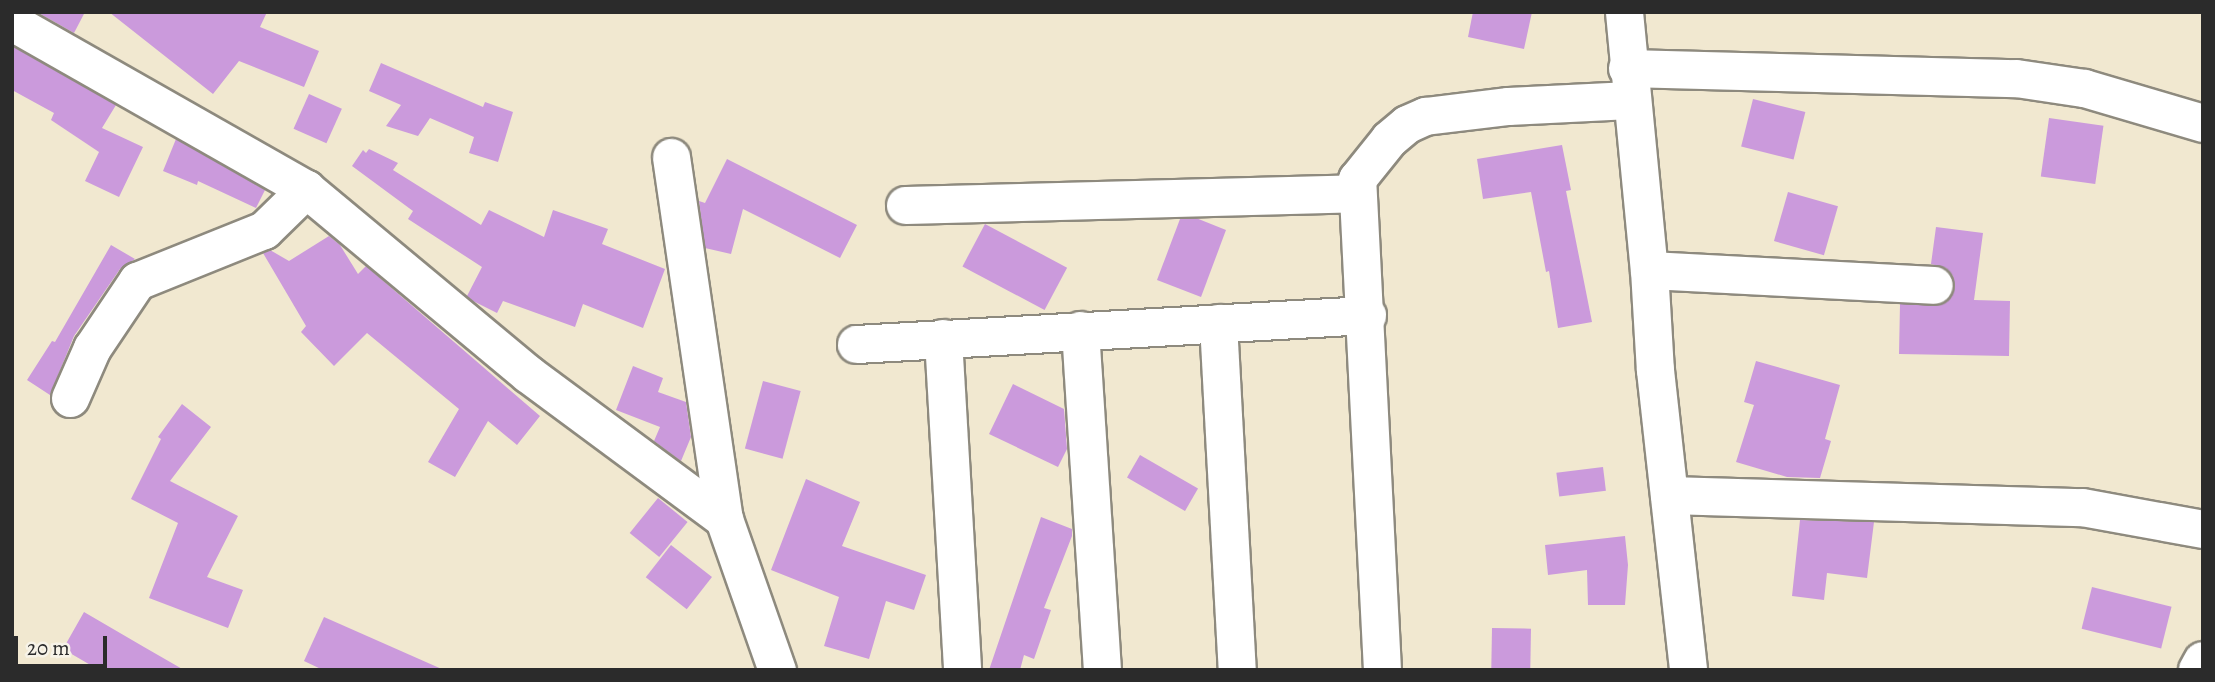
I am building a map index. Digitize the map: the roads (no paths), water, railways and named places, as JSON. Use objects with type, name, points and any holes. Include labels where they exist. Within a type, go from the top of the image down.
[{"type":"street","points":[[1623,12],[1649,270],[1655,370],[1688,670]]},
{"type":"street","points":[[12,22],[306,190],[528,374],[724,519]]},
{"type":"street","points":[[1382,670],[1367,315],[1357,179],[1373,156],[1407,124],[1425,116],[1508,106],[1629,84],[2016,78],[2084,89],[2203,123]]},
{"type":"street","points":[[671,157],[724,519],[777,670]]},
{"type":"street","points":[[70,398],[92,348],[137,281],[264,230],[306,190]]},
{"type":"street","points":[[905,205],[1357,193]]},
{"type":"street","points":[[1649,270],[1934,285]]},
{"type":"street","points":[[856,344],[1367,315]]},
{"type":"street","points":[[1218,323],[1237,670]]},
{"type":"street","points":[[1080,330],[1102,670]]},
{"type":"street","points":[[943,338],[962,670]]},
{"type":"street","points":[[1669,495],[2082,507],[2203,529]]},
{"type":"street","points":[[2198,670],[2203,660]]}]
